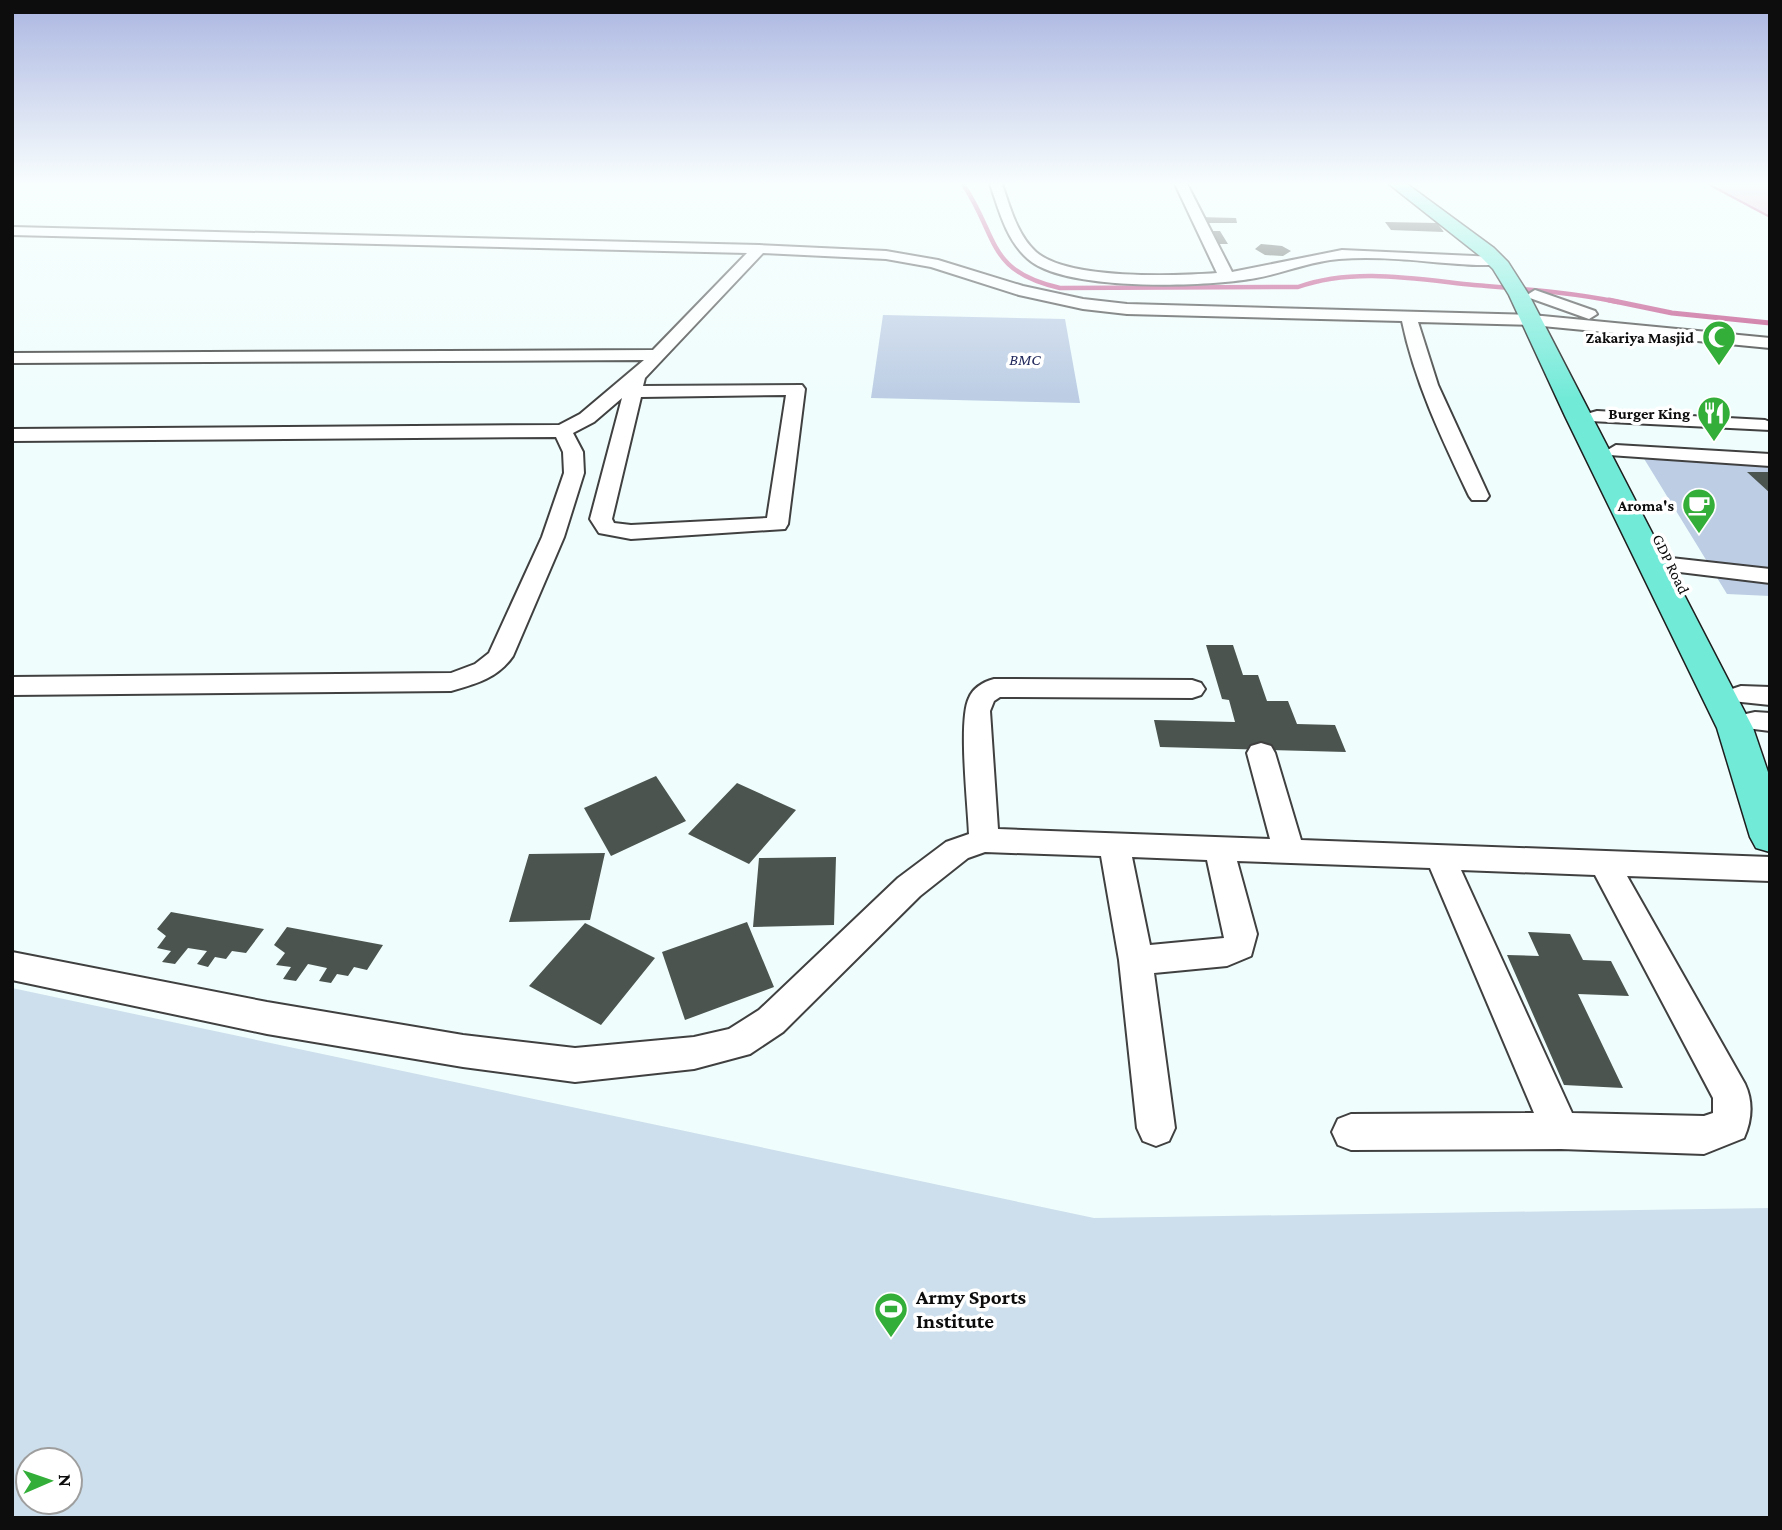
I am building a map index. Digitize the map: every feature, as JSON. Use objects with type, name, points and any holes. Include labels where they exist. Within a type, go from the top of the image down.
[{"type":"main road","points":[[1493,255],[1505,265]]},
{"type":"main road","points":[[1498,255],[1537,312],[1735,728],[1770,837]]},
{"type":"main road","name":"GDP Road","points":[[1537,312],[1616,451],[1671,565],[1741,695],[1762,722],[1770,759]]},
{"type":"street","points":[[12,435],[563,431],[587,418],[635,384],[657,355],[753,255]]},
{"type":"street","points":[[888,255],[933,263],[1019,290],[1083,304],[1127,309],[1409,315],[1537,312],[1594,316],[1734,334],[1770,343]]},
{"type":"street","points":[[1033,255],[1038,261],[1056,268],[1093,275],[1175,279],[1227,278],[1255,274],[1334,255]]},
{"type":"street","points":[[1216,255],[1227,278]]},
{"type":"street","points":[[1361,255],[1505,265]]},
{"type":"street","points":[[1537,312],[1734,334],[1770,332]]},
{"type":"street","points":[[1409,315],[1416,353],[1424,376],[1479,496]]},
{"type":"street","points":[[12,358],[657,355]]},
{"type":"street","points":[[635,384],[796,389],[777,524],[631,532],[607,528],[601,519],[635,384]]},
{"type":"street","points":[[1597,417],[1765,426]]},
{"type":"street","points":[[16,690],[452,682],[474,676],[490,668],[500,656],[553,537],[574,473],[573,452],[563,431]]},
{"type":"street","points":[[1616,451],[1770,460]]},
{"type":"street","points":[[1671,565],[1770,576]]},
{"type":"street","points":[[984,840],[977,711],[982,697],[994,688],[1025,686],[1192,689]]},
{"type":"street","points":[[1741,695],[1770,696]]},
{"type":"street","points":[[1261,753],[1289,852]]},
{"type":"street","points":[[12,966],[267,1018],[463,1051],[575,1065],[694,1053],[737,1043],[771,1021],[909,887],[957,850],[984,840],[1770,869]]},
{"type":"street","points":[[1114,843],[1136,960],[1156,1128]]},
{"type":"street","points":[[1136,960],[1227,952],[1239,946],[1241,934],[1219,849]]},
{"type":"street","points":[[1440,857],[1562,1130]]},
{"type":"street","points":[[1351,1132],[1562,1130],[1704,1135],[1731,1125],[1731,1096],[1604,863]]},
{"type":"green space","name":"BMC","points":[[883,315],[1065,319],[1080,403],[871,398]]},
{"type":"green space","points":[[1643,457],[1770,464],[1770,596],[1727,594]]},
{"type":"shaded area","name":"Army Sports Institute","points":[[12,988],[1094,1218],[1770,1208],[1770,1518],[12,1518]]},
{"type":"building","points":[[1747,472],[1770,472],[1770,493]]},
{"type":"building","points":[[1206,645],[1233,645],[1243,675],[1258,675],[1267,701],[1288,701],[1297,724],[1335,725],[1346,752],[1160,747],[1154,720],[1235,722],[1229,700],[1222,699]]},
{"type":"building","points":[[656,776],[686,821],[611,856],[584,808]]},
{"type":"building","points":[[737,783],[796,810],[749,864],[688,834]]},
{"type":"building","points":[[605,853],[590,920],[509,922],[529,854]]},
{"type":"building","points":[[836,857],[834,925],[753,927],[759,858]]},
{"type":"building","points":[[171,912],[264,929],[246,953],[232,951],[226,959],[215,957],[208,967],[197,964],[207,951],[188,948],[175,964],[162,962],[171,951],[157,948],[166,936],[157,929]]},
{"type":"building","points":[[747,922],[774,987],[685,1020],[662,952]]},
{"type":"building","points":[[585,923],[655,958],[601,1025],[529,986]]},
{"type":"building","points":[[287,927],[383,945],[367,970],[354,967],[348,976],[337,974],[331,983],[319,981],[327,968],[308,964],[296,981],[283,979],[291,967],[276,965],[285,953],[274,945]]},
{"type":"building","points":[[1528,932],[1570,934],[1583,960],[1611,961],[1629,996],[1578,994],[1623,1088],[1564,1085],[1507,955],[1539,956]]},
{"type":"waterway","points":[[1001,255],[1019,272],[1036,281],[1060,288],[1298,287],[1341,277],[1385,276],[1546,291],[1618,302]]},
{"type":"waterway","points":[[1609,300],[1672,313],[1770,323]]},
{"type":"place","name":"Zakariya Masjid","points":[[1719,367]]},
{"type":"place","name":"Burger King","points":[[1714,443]]},
{"type":"place","name":"Aroma's","points":[[1699,535]]},
{"type":"place","name":"Army Sports Institute","points":[[891,1339]]}]
